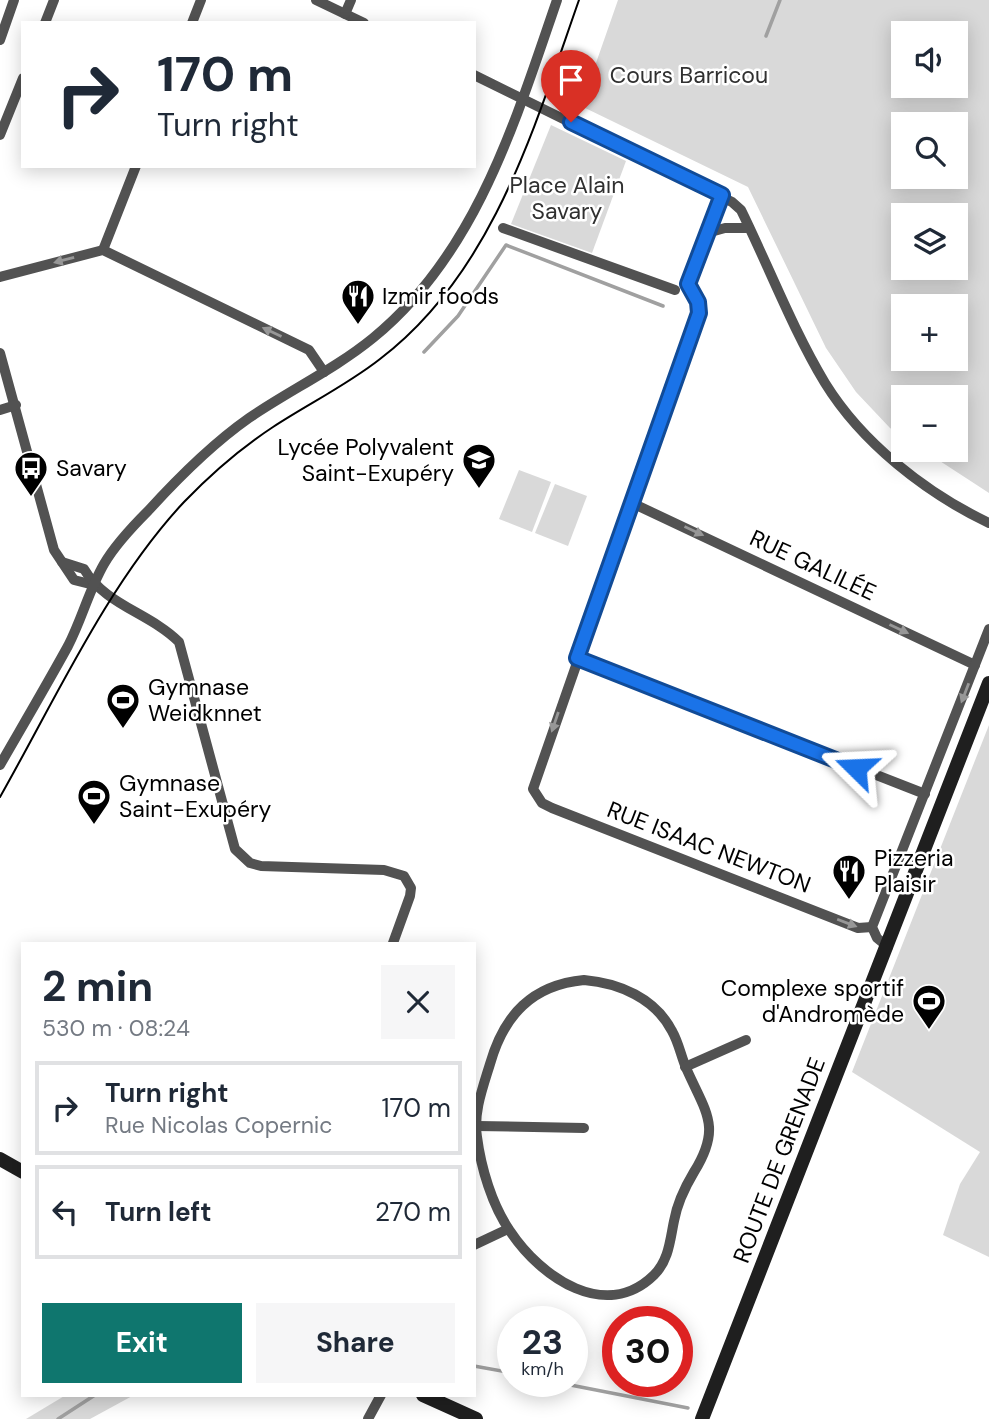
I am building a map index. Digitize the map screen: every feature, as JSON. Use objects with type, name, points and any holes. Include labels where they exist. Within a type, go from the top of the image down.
[{"type":"main road","name":"ROUTE DE GRENADE","points":[[702,1419],[989,683]]},
{"type":"main road","points":[[0,1159],[21,1171]]},
{"type":"main road","points":[[427,1397],[475,1419]]},
{"type":"street","points":[[0,40],[14,0]]},
{"type":"street","points":[[46,21],[54,0]]},
{"type":"street","points":[[193,21],[201,0]]},
{"type":"street","points":[[316,0],[360,21]]},
{"type":"street","points":[[345,14],[351,0]]},
{"type":"street","points":[[0,765],[69,643],[105,561],[146,512],[200,459],[248,419],[349,357],[404,312],[443,265],[470,223],[522,99],[557,0]]},
{"type":"street","points":[[476,76],[722,195],[741,210],[818,370],[865,435],[908,473],[989,523]]},
{"type":"street","points":[[0,135],[21,83]]},
{"type":"street","points":[[103,250],[135,168]]},
{"type":"street","points":[[722,195],[688,284],[698,302],[699,313],[577,658],[925,794]]},
{"type":"street","points":[[503,228],[675,290]]},
{"type":"street","points":[[707,233],[725,228],[749,228]]},
{"type":"street","points":[[0,277],[103,250],[309,350],[324,372]]},
{"type":"street","points":[[0,352],[54,550],[74,580],[94,585],[164,627],[179,642],[235,849],[240,856],[261,866],[384,870],[404,876],[411,888],[410,896],[393,942]]},
{"type":"street","points":[[0,410],[16,405]]},
{"type":"street","name":"RUE GALILÉE","points":[[632,503],[975,665]]},
{"type":"street","points":[[888,947],[877,938],[872,927],[989,629]]},
{"type":"street","name":"RUE ISAAC NEWTON","points":[[577,658],[534,781],[535,796],[552,808],[858,928],[872,927]]},
{"type":"street","points":[[564,982],[606,982],[649,1003],[672,1031],[685,1067],[707,1110],[710,1134],[701,1162],[681,1198],[666,1258],[657,1272],[632,1292],[614,1296],[579,1291],[543,1267],[522,1248],[508,1229],[486,1177],[476,1132],[476,1111],[500,1033],[514,1012],[529,998],[564,982]]},
{"type":"street","points":[[685,1067],[746,1040]]},
{"type":"street","points":[[476,1132],[584,1128]]},
{"type":"street","points":[[476,1244],[508,1229]]},
{"type":"street","points":[[368,1419],[380,1397]]},
{"type":"green space","name":"Cours Barricou","points":[[618,0],[989,0],[989,493],[941,462],[968,462],[968,385],[891,385],[890,428],[856,392],[826,348],[748,187],[581,106]]},
{"type":"green space","name":"Place Alain Savary","points":[[551,125],[626,161],[592,253],[511,224]]},
{"type":"green space","points":[[519,470],[551,482],[532,532],[499,519]]},
{"type":"green space","points":[[555,484],[587,496],[568,546],[535,533]]},
{"type":"green space","name":"Complexe sportif d'Andromède","points":[[989,725],[989,1257],[943,1235],[960,1184],[980,1152],[852,1072]]},
{"type":"green space","points":[[63,1397],[130,1397],[90,1419],[26,1419]]},
{"type":"waterway","points":[[766,36],[780,0]]},
{"type":"waterway","points":[[424,352],[458,316],[506,245],[663,306]]},
{"type":"waterway","points":[[476,1366],[497,1370]]},
{"type":"waterway","points":[[588,1388],[688,1408]]},
{"type":"waterway","points":[[58,1419],[92,1397]]},
{"type":"tram line","points":[[0,797],[107,605],[157,534],[184,502],[249,444],[380,359],[419,324],[452,285],[481,241],[505,195],[545,98],[579,0]]},
{"type":"place","name":"Izmir foods","points":[[358,326]]},
{"type":"place","name":"Lycée Polyvalent Saint-Exupéry","points":[[479,490]]},
{"type":"place","name":"Savary","points":[[31,498]]},
{"type":"place","name":"Gymnase Weidknnet","points":[[123,730]]},
{"type":"place","name":"Gymnase Saint-Exupéry","points":[[94,826]]},
{"type":"place","name":"Pizzeria Plaisir","points":[[849,901]]},
{"type":"place","name":"Complexe sportif d'Andromède","points":[[929,1031]]},
{"type":"route","points":[[571,122],[722,195],[688,284],[698,302],[699,313],[577,658],[856,768]]}]
